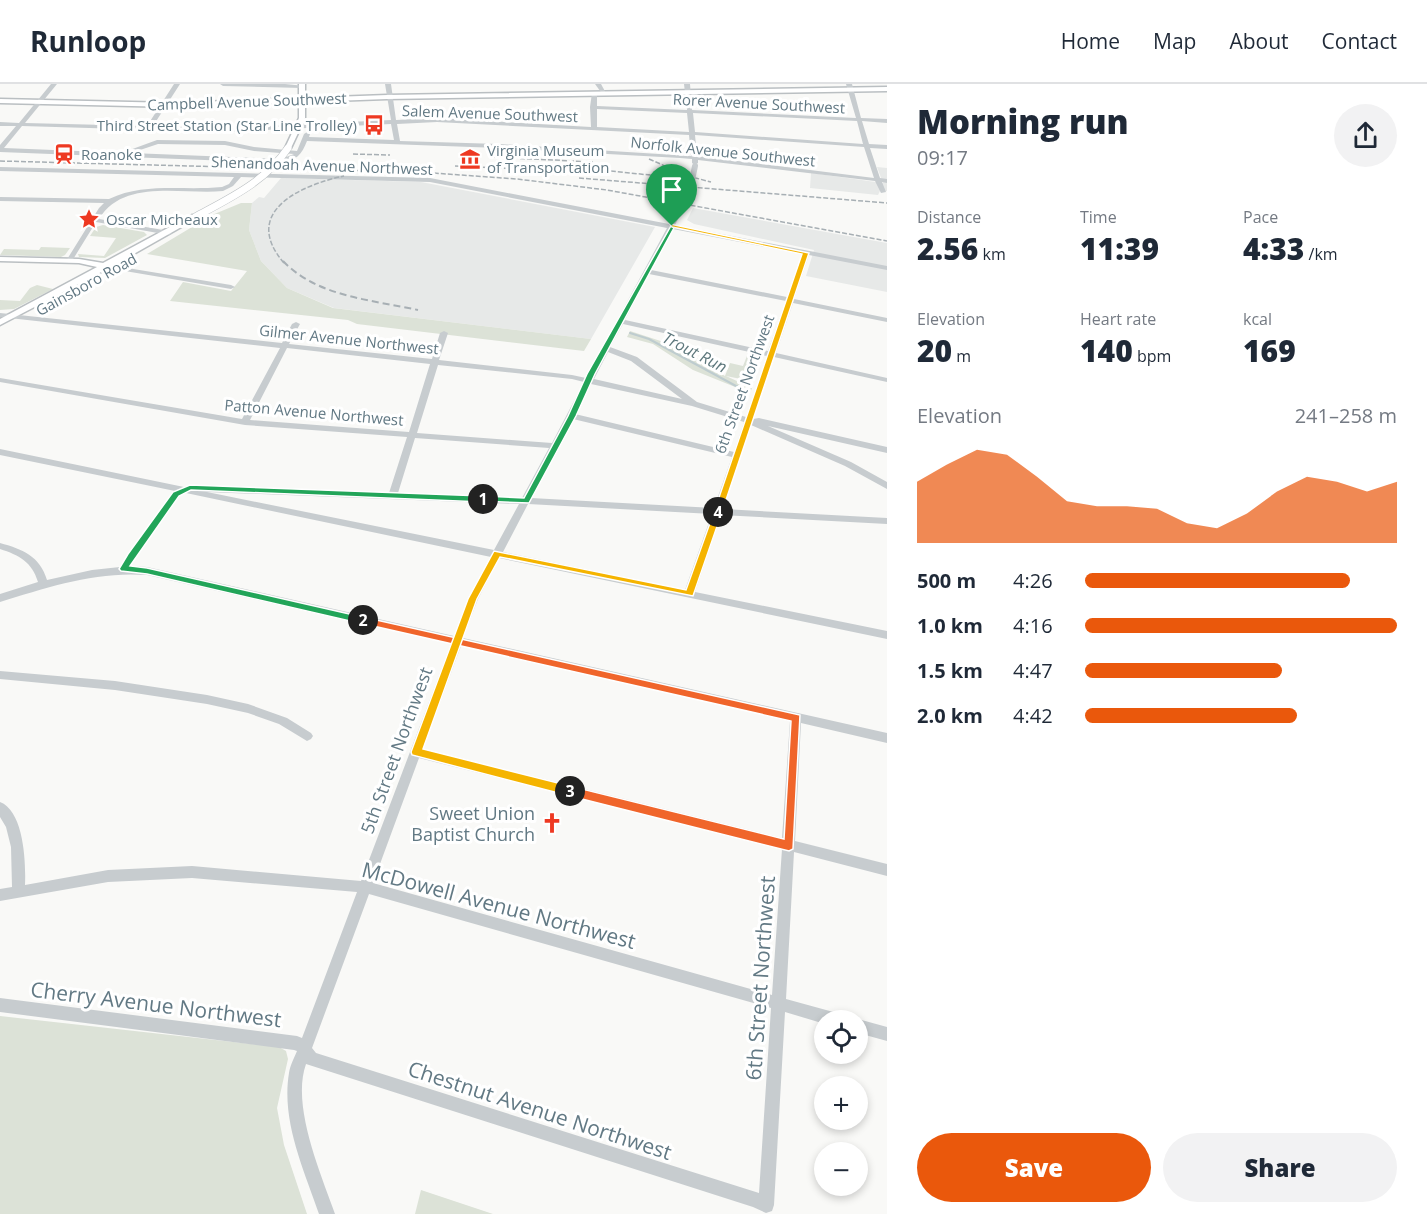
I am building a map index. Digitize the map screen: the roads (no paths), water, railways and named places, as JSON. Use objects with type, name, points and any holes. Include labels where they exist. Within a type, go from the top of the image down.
[{"type":"main road","points":[[299,127],[302,118],[302,85]]},
{"type":"main road","name":"Campbell Avenue Southwest","points":[[0,101],[164,105],[391,97],[605,94],[688,88],[849,86],[887,88]]},
{"type":"main road","name":"Gainsboro Road","points":[[0,322],[169,233],[267,175],[279,164],[299,127]]},
{"type":"main road","name":"Gainsboro Road","points":[[0,331],[115,268],[156,244],[169,233]]},
{"type":"main road","points":[[0,259],[69,261],[102,267]]},
{"type":"main road","points":[[0,264],[115,268]]},
{"type":"street","points":[[0,149],[54,84]]},
{"type":"street","points":[[149,128],[177,84]]},
{"type":"street","points":[[223,84],[302,85]]},
{"type":"street","points":[[388,84],[397,142]]},
{"type":"street","points":[[598,84],[605,94]]},
{"type":"street","points":[[849,86],[866,146],[883,192]]},
{"type":"street","name":"5th Street Northwest","points":[[327,1214],[301,1138],[294,1106],[296,1072],[473,599],[690,190],[695,157],[688,88]]},
{"type":"street","points":[[594,94],[594,128]]},
{"type":"street","name":"Rorer Avenue Southwest","points":[[593,107],[887,121]]},
{"type":"street","name":"Salem Avenue Southwest","points":[[0,124],[236,130],[437,120],[692,133],[887,147]]},
{"type":"street","points":[[233,144],[236,130]]},
{"type":"street","name":"Norfolk Avenue Southwest","points":[[299,153],[306,136],[695,157],[887,181]]},
{"type":"street","points":[[123,153],[149,143],[233,144],[254,149],[299,153]]},
{"type":"street","points":[[146,155],[143,151],[149,143]]},
{"type":"street","points":[[0,149],[123,153],[178,158],[292,160],[299,153]]},
{"type":"street","name":"Shenandoah Avenue Northwest","points":[[0,170],[430,180],[887,268]]},
{"type":"street","points":[[69,261],[110,201],[124,194],[145,189],[223,189],[231,185],[239,175]]},
{"type":"street","points":[[0,199],[110,201]]},
{"type":"street","points":[[95,220],[169,233]]},
{"type":"street","name":"6th Street Northwest","points":[[689,594],[806,253]]},
{"type":"street","points":[[115,268],[231,287]]},
{"type":"street","points":[[647,271],[887,320]]},
{"type":"street","name":"Gilmer Avenue Northwest","points":[[0,315],[588,380],[694,404],[750,421]]},
{"type":"street","points":[[620,321],[887,380]]},
{"type":"street","points":[[245,422],[296,324]]},
{"type":"street","points":[[393,495],[444,333]]},
{"type":"street","points":[[605,348],[634,359],[694,404]]},
{"type":"street","name":"Patton Avenue Northwest","points":[[0,380],[245,422],[556,446]]},
{"type":"street","points":[[572,416],[736,455]]},
{"type":"street","points":[[750,421],[763,421],[887,450]]},
{"type":"street","points":[[750,421],[849,464],[887,486]]},
{"type":"street","points":[[0,452],[887,635]]},
{"type":"street","points":[[124,569],[176,494],[183,489],[210,488],[526,501],[887,521]]},
{"type":"street","points":[[0,546],[14,549],[31,558],[41,574],[43,584]]},
{"type":"street","points":[[0,598],[43,584],[124,569],[147,571],[887,738]]},
{"type":"street","points":[[0,675],[118,687],[214,702],[281,719],[307,736]]},
{"type":"street","name":"6th Street Northwest","points":[[766,1205],[796,718]]},
{"type":"street","points":[[416,752],[887,870]]},
{"type":"street","points":[[0,807],[14,829],[19,845],[18,891]]},
{"type":"street","name":"McDowell Avenue Northwest","points":[[0,895],[108,876],[192,872],[365,888],[814,1013]]},
{"type":"street","name":"Cherry Avenue Northwest","points":[[0,1005],[174,1029],[289,1041],[305,1049]]},
{"type":"street","points":[[868,1029],[887,1034]]},
{"type":"street","name":"Chestnut Avenue Northwest","points":[[305,1049],[311,1059],[766,1205]]},
{"type":"waterway","name":"Trout Run","points":[[630,333],[649,339],[749,393]]},
{"type":"railway","points":[[353,154],[390,155]]},
{"type":"railway","points":[[492,157],[593,162]]},
{"type":"railway","points":[[649,159],[688,176],[711,182]]},
{"type":"railway","points":[[0,161],[418,172],[517,179],[607,190],[887,241]]},
{"type":"railway","points":[[455,166],[590,172]]},
{"type":"railway","points":[[583,168],[678,178]]},
{"type":"railway","points":[[284,263],[272,245],[269,229],[272,215],[281,204],[295,194],[310,186],[344,176]]},
{"type":"railway","points":[[579,178],[887,203]]},
{"type":"railway","points":[[283,261],[297,273],[329,290],[364,300],[418,310]]},
{"type":"place","name":"Third Street Station (Star Line Trolley)","points":[[374,125]]},
{"type":"place","name":"Roanoke","points":[[64,154]]},
{"type":"place","name":"Virginia Museum of Transportation","points":[[470,159]]},
{"type":"place","name":"Oscar Micheaux","points":[[89,219]]},
{"type":"place","name":"Sweet Union Baptist Church","points":[[552,823]]}]
